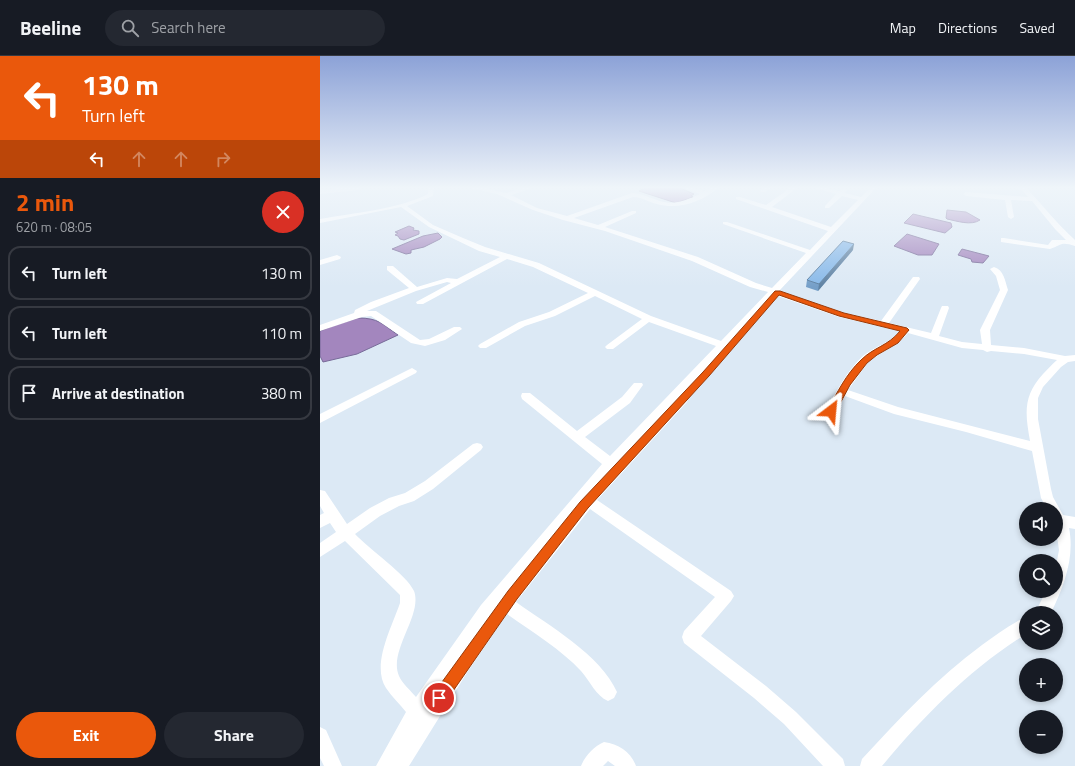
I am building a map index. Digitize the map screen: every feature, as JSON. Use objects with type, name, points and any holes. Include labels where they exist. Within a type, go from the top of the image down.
[{"type":"street","points":[[424,221],[431,226],[476,246],[536,265],[648,318],[722,345]]},
{"type":"street","points":[[577,221],[599,227],[712,265],[754,285],[842,315],[884,324],[962,345],[987,349],[1024,351],[1070,358]]},
{"type":"street","points":[[599,227],[613,221]]},
{"type":"street","points":[[806,221],[833,230]]},
{"type":"street","points":[[398,766],[422,714],[439,698],[506,604],[589,501],[706,374],[842,221]]},
{"type":"street","points":[[385,766],[422,714],[486,610],[595,479],[684,387],[722,345],[814,258],[847,221]]},
{"type":"street","points":[[1052,221],[1057,228],[1074,243]]},
{"type":"street","points":[[725,223],[812,253]]},
{"type":"street","points":[[1004,240],[1050,247],[1055,242],[1074,243]]},
{"type":"street","points":[[420,302],[446,290],[507,256]]},
{"type":"street","points":[[320,263],[337,257]]},
{"type":"street","points":[[390,268],[415,288]]},
{"type":"street","points":[[987,349],[985,330],[1004,290],[1000,276],[994,269]]},
{"type":"street","points":[[884,324],[916,279]]},
{"type":"street","points":[[320,328],[415,288],[422,289],[447,280],[458,282]]},
{"type":"street","points":[[483,346],[522,324],[552,314],[594,293]]},
{"type":"street","points":[[934,338],[945,308]]},
{"type":"street","points":[[338,321],[361,314],[373,313],[414,341],[421,344],[442,338],[457,329]]},
{"type":"street","points":[[610,347],[641,326],[648,318]]},
{"type":"street","points":[[831,411],[846,383],[867,358],[896,342],[905,330]]},
{"type":"street","points":[[1049,502],[1045,489],[1032,419],[1033,398],[1038,386],[1045,377],[1070,358]]},
{"type":"street","points":[[320,419],[412,371]]},
{"type":"street","points":[[577,437],[626,400],[638,385]]},
{"type":"street","points":[[842,391],[865,401],[893,410],[983,432],[1038,448]]},
{"type":"street","points":[[526,396],[610,463]]},
{"type":"street","points":[[320,551],[375,512],[394,502],[409,497],[429,485],[477,447]]},
{"type":"street","points":[[320,495],[326,518],[346,534],[401,585],[407,593],[408,603],[390,655],[388,668],[392,682],[422,714]]},
{"type":"street","points":[[589,501],[726,596],[690,637],[760,692],[790,718],[836,766]]},
{"type":"street","points":[[1063,517],[1075,523]]},
{"type":"street","points":[[1063,535],[1068,553],[1063,567]]},
{"type":"street","points":[[506,604],[571,651],[587,665],[608,692]]},
{"type":"street","points":[[869,766],[909,720],[994,646],[1019,630]]},
{"type":"street","points":[[320,736],[333,766]]},
{"type":"street","points":[[590,766],[604,752],[612,752],[618,755],[627,766]]},
{"type":"shaded area","points":[[906,221],[943,221],[951,223],[952,227],[945,233],[904,223]]},
{"type":"shaded area","points":[[956,221],[978,221],[972,223]]},
{"type":"shaded area","points":[[409,226],[414,228],[413,230],[419,231],[419,234],[404,240],[395,235],[398,233],[395,232]]},
{"type":"shaded area","points":[[438,233],[442,237],[440,239],[424,247],[411,250],[411,253],[406,254],[392,249],[423,236]]},
{"type":"shaded area","points":[[907,234],[939,244],[932,255],[918,255],[894,246]]},
{"type":"shaded area","points":[[962,249],[989,256],[983,263],[972,262],[971,259],[958,255]]},
{"type":"shaded area","points":[[358,318],[376,320],[398,335],[357,354],[323,362],[320,356],[320,331]]},
{"type":"building","points":[[843,241],[854,244],[819,284],[807,280]]},
{"type":"route","points":[[439,698],[512,595],[584,505],[706,374],[778,293],[842,315],[905,330],[896,342],[864,361],[846,383],[831,411]]}]
